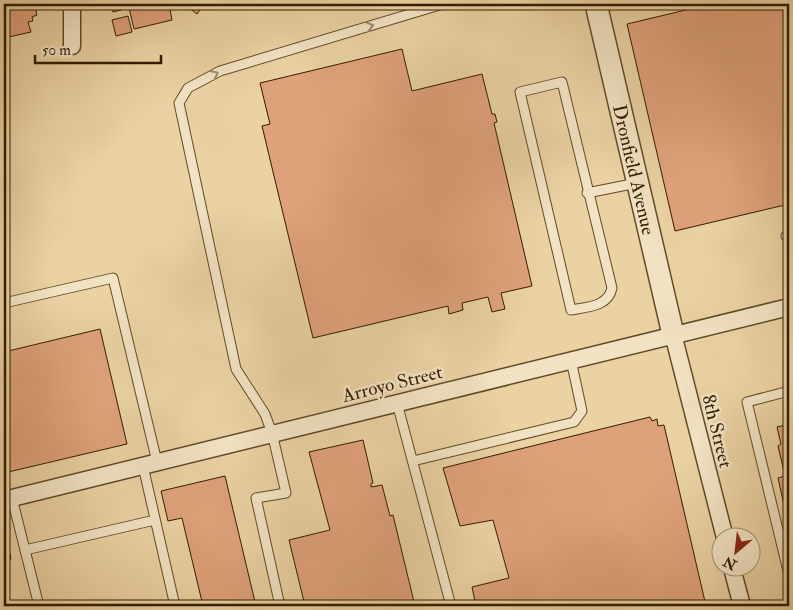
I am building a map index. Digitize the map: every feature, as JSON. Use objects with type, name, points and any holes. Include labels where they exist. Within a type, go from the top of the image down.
[{"type":"street","points":[[72,4],[72,46]]},
{"type":"street","name":"Dronfield Avenue","points":[[596,4],[673,334]]},
{"type":"street","name":"Arroyo Street","points":[[8,499],[789,307]]},
{"type":"street","name":"8th Street","points":[[673,334],[722,528]]},
{"type":"street","points":[[735,578],[742,606]]},
{"type":"lane","points":[[280,606],[256,498],[286,492],[272,433],[265,414],[236,369],[178,103],[188,88],[220,71],[443,4]]},
{"type":"lane","points":[[562,82],[587,194],[612,288],[611,295],[604,303],[571,310],[520,92],[562,82]]},
{"type":"lane","points":[[587,194],[638,182]]},
{"type":"lane","points":[[4,303],[113,278],[150,464],[155,520],[174,606]]},
{"type":"lane","points":[[413,460],[574,422],[582,411],[571,360]]},
{"type":"lane","points":[[789,391],[747,402],[789,575]]},
{"type":"lane","points":[[397,402],[451,606]]},
{"type":"lane","points":[[8,499],[25,550],[40,606]]},
{"type":"lane","points":[[25,550],[155,520]]},
{"type":"building","points":[[34,4],[37,15],[32,17],[33,21],[28,22],[31,32],[4,38],[4,5]]},
{"type":"building","points":[[111,4],[156,4],[157,8],[169,5],[172,20],[134,29],[129,8],[113,12]]},
{"type":"building","points":[[184,4],[204,4],[197,14]]},
{"type":"building","points":[[711,4],[789,4],[789,204],[675,231],[627,24]]},
{"type":"building","points":[[128,16],[132,32],[116,36],[112,20]]},
{"type":"building","points":[[402,49],[412,91],[482,74],[492,114],[495,114],[497,122],[494,123],[532,286],[501,293],[505,309],[492,312],[488,297],[462,303],[463,310],[449,314],[448,306],[313,338],[262,126],[270,124],[260,83]]},
{"type":"building","points":[[100,329],[127,444],[4,473],[4,352]]},
{"type":"building","points":[[650,417],[652,421],[657,419],[658,426],[664,425],[706,606],[476,606],[472,587],[509,578],[493,520],[460,526],[443,468]]},
{"type":"building","points":[[789,424],[789,513],[786,514],[778,478],[785,476],[778,446],[781,444],[777,427]]},
{"type":"building","points":[[363,440],[373,483],[371,487],[382,485],[390,516],[393,515],[415,606],[305,606],[289,540],[330,530],[309,452]]},
{"type":"building","points":[[225,476],[256,606],[203,606],[182,518],[168,521],[161,491]]},
{"type":"building","points":[[4,528],[11,559],[4,561]]},
{"type":"building","points":[[4,587],[8,606],[4,606]]}]
